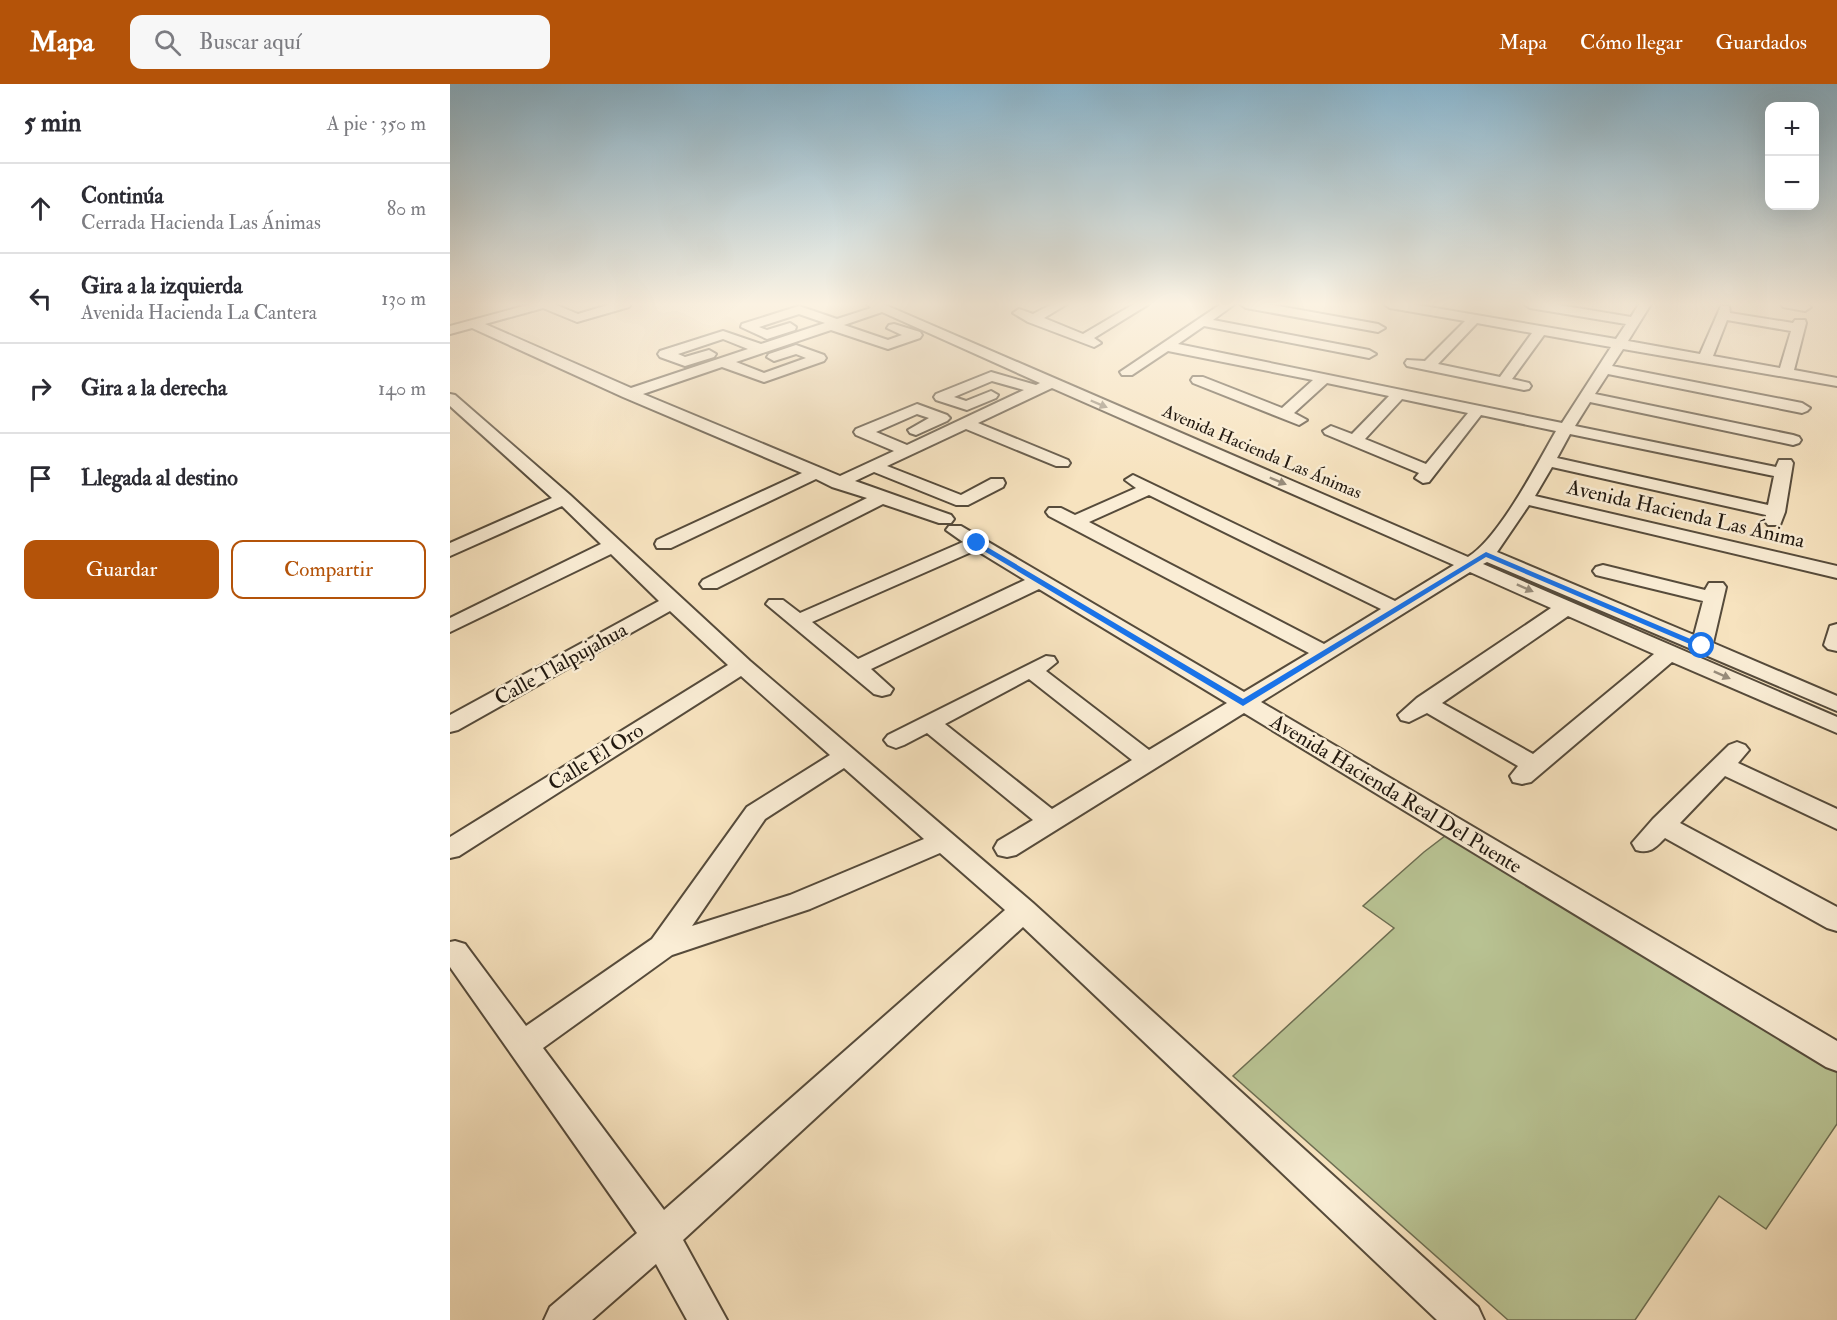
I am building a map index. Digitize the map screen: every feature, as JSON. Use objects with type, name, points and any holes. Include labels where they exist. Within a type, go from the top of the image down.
[{"type":"street","name":"Avenida Hacienda Real Del Puente","points":[[557,362],[814,474],[950,525],[1243,703],[1837,1057]]},
{"type":"street","points":[[627,394],[723,362],[740,369]]},
{"type":"street","name":"Avenida Hacienda Las Ánimas","points":[[993,362],[1044,386],[1473,554]]},
{"type":"street","name":"Avenida Hacienda Las Ánimas","points":[[1037,362],[1376,507]]},
{"type":"street","points":[[1127,372],[1142,362]]},
{"type":"street","points":[[1239,362],[1566,428],[1794,435]]},
{"type":"street","points":[[1428,366],[1432,362]]},
{"type":"street","points":[[1503,382],[1518,362]]},
{"type":"street","points":[[1007,848],[1396,609],[1473,554],[1526,499],[1546,461],[1609,362]]},
{"type":"street","points":[[1725,362],[1837,382]]},
{"type":"street","points":[[1786,373],[1789,362]]},
{"type":"street","points":[[1412,363],[1524,386]]},
{"type":"street","points":[[1222,389],[1255,365]]},
{"type":"street","points":[[1604,369],[1794,435]]},
{"type":"street","points":[[1284,414],[1323,379]]},
{"type":"street","points":[[1198,380],[1299,420]]},
{"type":"street","points":[[1017,384],[1044,386]]},
{"type":"street","points":[[838,483],[1044,386]]},
{"type":"street","points":[[1354,441],[1398,395]]},
{"type":"street","points":[[1587,397],[1794,435]]},
{"type":"street","points":[[450,398],[564,499],[742,666],[1023,910],[1465,1320]]},
{"type":"street","points":[[1330,432],[1426,475],[1477,411]]},
{"type":"street","points":[[965,423],[1062,463]]},
{"type":"street","points":[[1546,461],[1775,516],[1794,435]]},
{"type":"street","points":[[888,443],[906,450]]},
{"type":"street","points":[[872,466],[962,501],[998,483]]},
{"type":"street","points":[[664,544],[814,474]]},
{"type":"street","points":[[1075,522],[1141,484],[1396,609]]},
{"type":"street","points":[[710,584],[881,498]]},
{"type":"street","points":[[450,550],[564,499]]},
{"type":"street","name":"Avenida Hacienda Las Ánima","points":[[1526,499],[1837,572]]},
{"type":"street","points":[[1055,512],[1325,653]]},
{"type":"street","points":[[798,621],[977,543]]},
{"type":"street","points":[[450,626],[612,546]]},
{"type":"street","points":[[1473,554],[1590,597],[1837,704]]},
{"type":"street","points":[[1473,554],[1567,607],[1837,726]]},
{"type":"street","points":[[1590,597],[1605,567],[1715,593],[1702,646]]},
{"type":"street","points":[[856,668],[1040,581]]},
{"type":"street","name":"Calle Tlalpujahua","points":[[450,725],[672,602]]},
{"type":"street","points":[[777,604],[882,689]]},
{"type":"street","points":[[1567,607],[1417,709],[1529,771],[1670,652]]},
{"type":"street","name":"Calle El Oro","points":[[450,849],[742,666]]},
{"type":"street","points":[[896,740],[1039,666],[1148,761]]},
{"type":"street","points":[[929,723],[1050,821]]},
{"type":"street","points":[[663,947],[756,813],[846,756]]},
{"type":"street","points":[[1837,820],[1729,757],[1654,834],[1837,920]]},
{"type":"street","points":[[523,1045],[663,947],[800,902],[944,841]]},
{"type":"street","points":[[563,1320],[662,1236],[1023,910]]},
{"type":"street","points":[[455,952],[662,1236],[708,1320]]},
{"type":"green space","points":[[1449,833],[1837,1065],[1837,1124],[1766,1229],[1719,1196],[1635,1320],[1508,1320],[1233,1076],[1394,928],[1363,906]]},
{"type":"route","points":[[977,543],[1243,703],[1486,554],[1702,646]]}]
